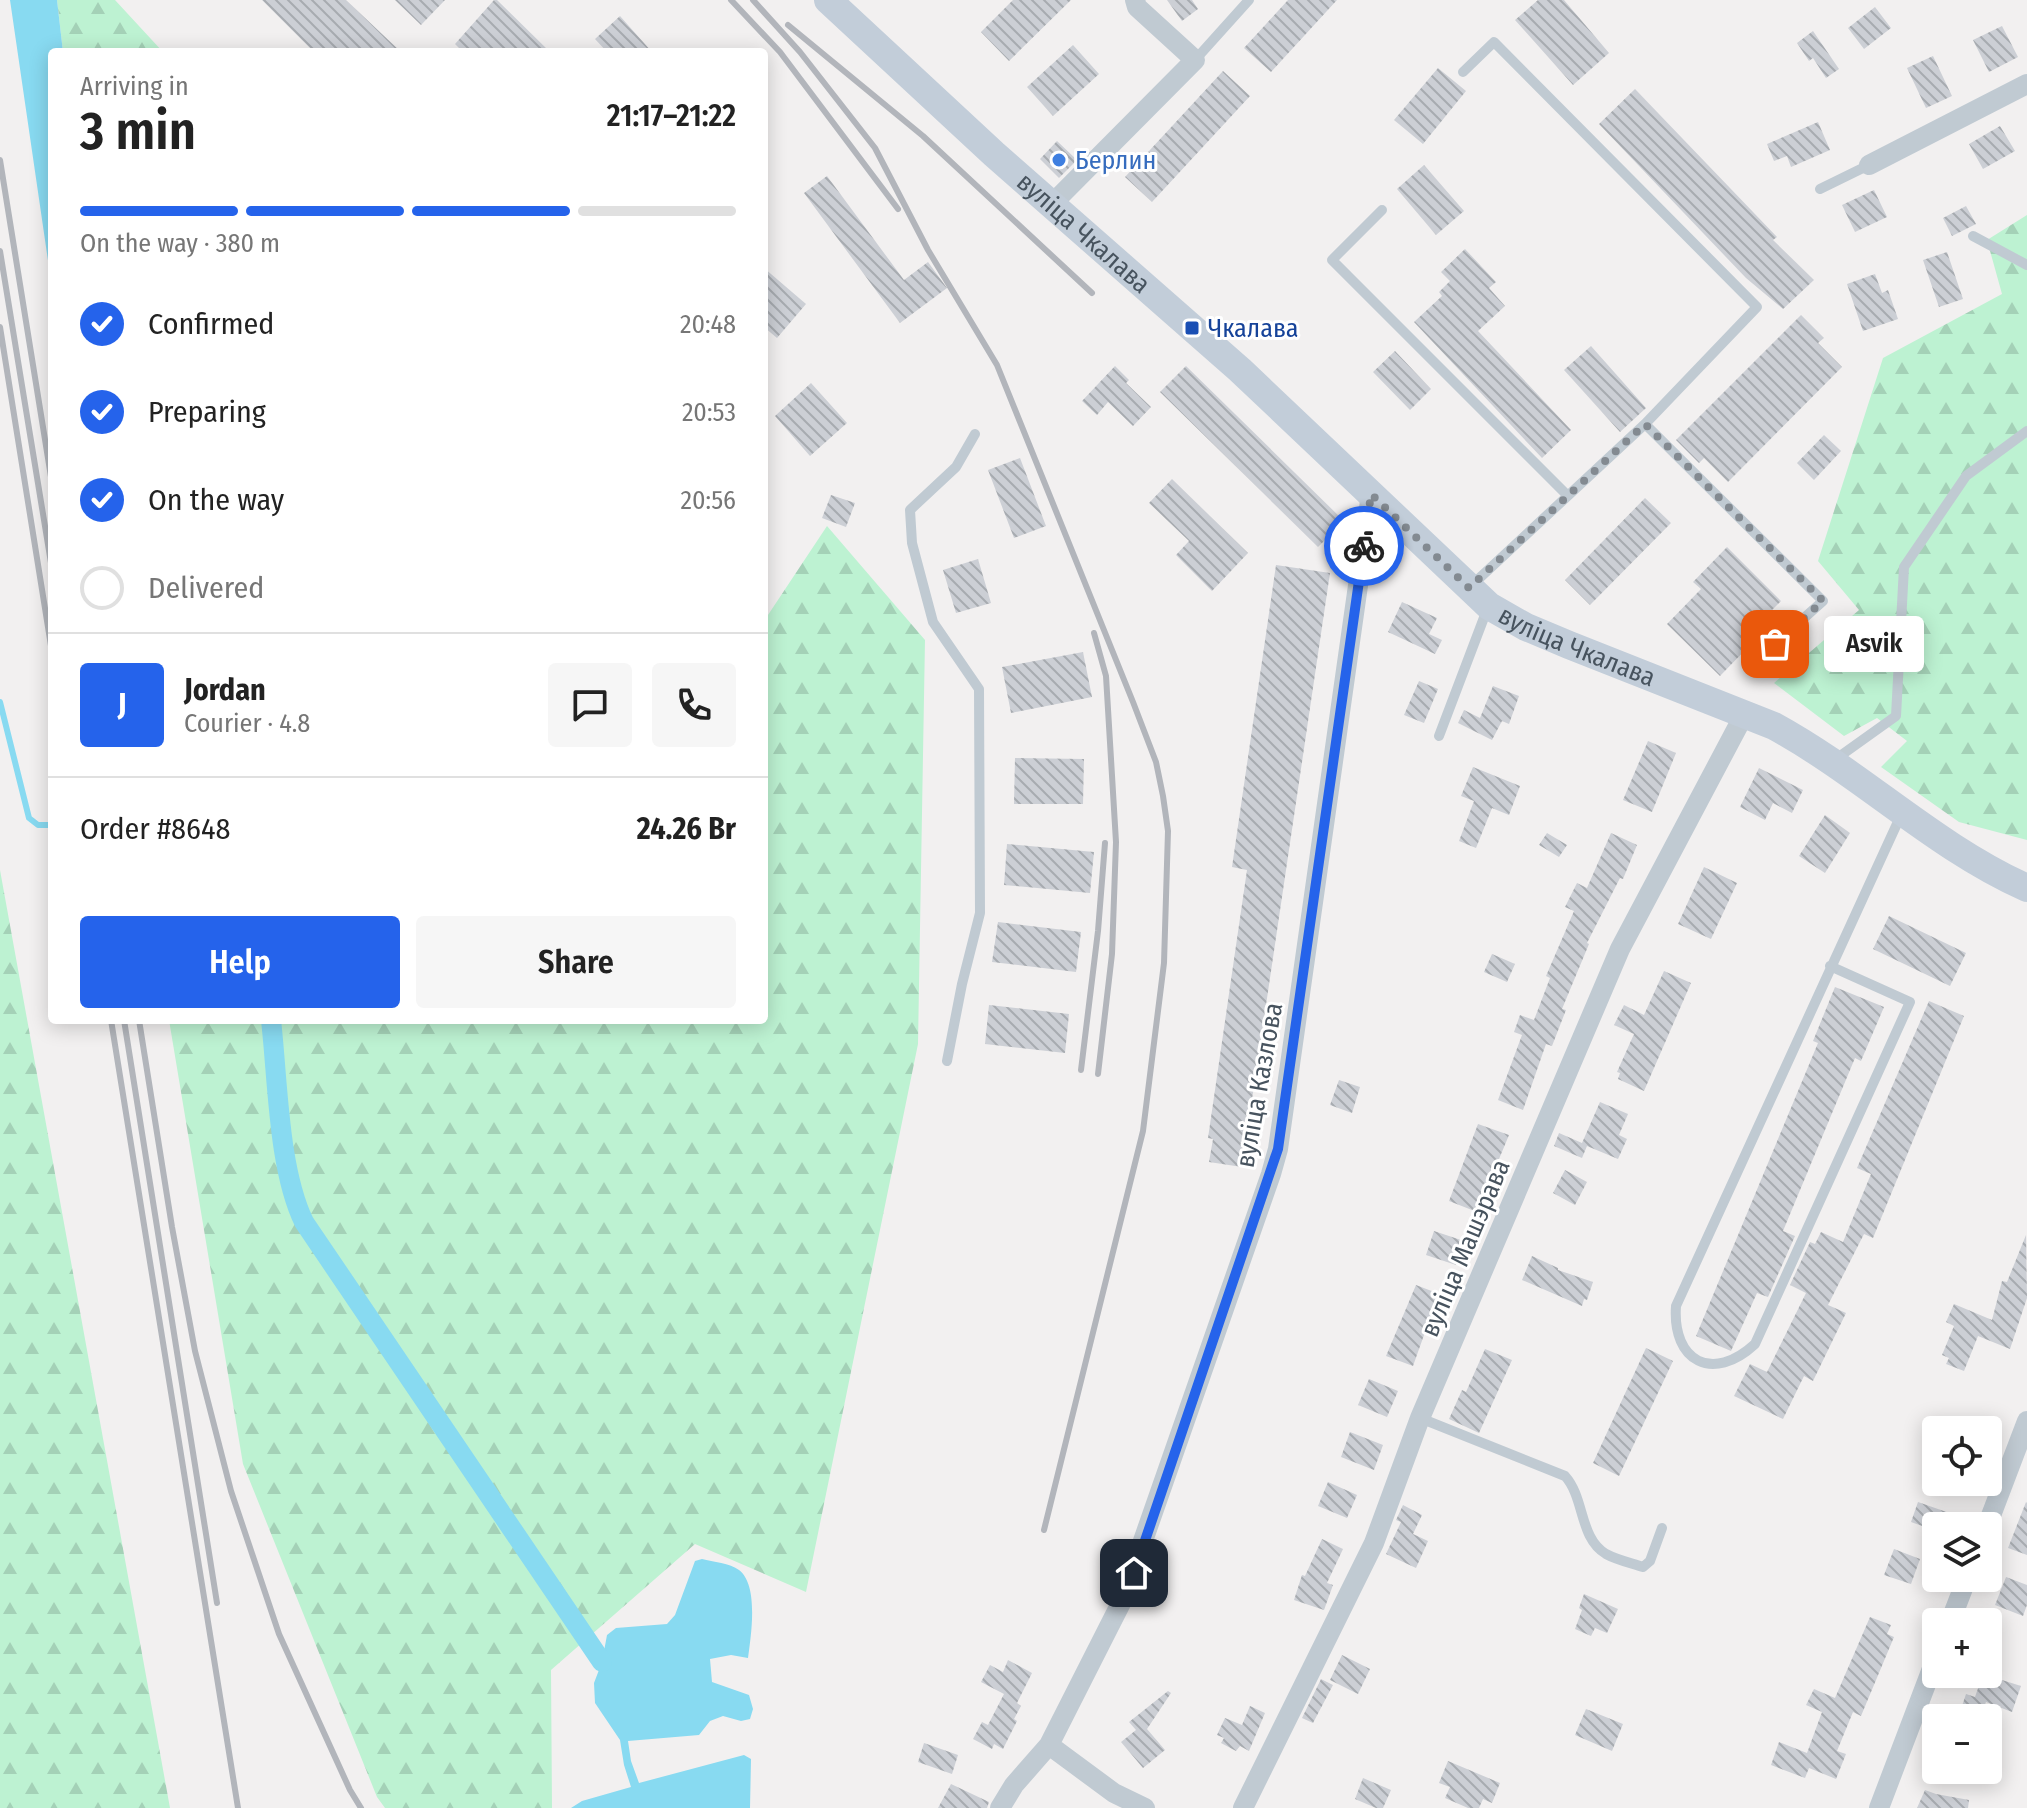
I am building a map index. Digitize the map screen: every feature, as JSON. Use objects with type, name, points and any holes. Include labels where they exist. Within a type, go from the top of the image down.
[{"type":"street","name":"вуліца Чкалава","points":[[828,0],[1051,205],[1240,370],[1479,597],[1526,627],[1745,713],[1804,742],[1902,814],[2027,888]]},
{"type":"street","points":[[1051,205],[1195,60],[1137,7],[1135,0]]},
{"type":"street","points":[[1869,165],[2027,84]]},
{"type":"street","name":"вуліца Казлова","points":[[1000,1808],[1014,1785],[1049,1745],[1134,1573],[1278,1149],[1371,494]]},
{"type":"street","name":"вуліца Машэрава","points":[[1243,1808],[1374,1543],[1420,1418],[1620,949],[1745,713]]},
{"type":"street","points":[[1992,1512],[2027,1421]]},
{"type":"street","points":[[1879,1808],[1925,1688]]},
{"type":"street","points":[[1049,1745],[1114,1793],[1145,1808]]},
{"type":"lane","points":[[1195,60],[1249,0]]},
{"type":"lane","points":[[1439,736],[1479,597],[1567,495],[1645,424],[1757,307],[1494,42],[1463,72]]},
{"type":"lane","points":[[1820,189],[1869,165]]},
{"type":"lane","points":[[1382,210],[1332,260],[1567,495]]},
{"type":"lane","points":[[1973,236],[2027,265]]},
{"type":"lane","points":[[1645,424],[1823,601],[1775,644]]},
{"type":"lane","points":[[1831,762],[1896,716],[1904,567],[1966,476],[2027,431]]},
{"type":"lane","points":[[947,1061],[980,913],[979,689],[933,622],[912,543],[910,510],[956,467],[975,434]]},
{"type":"lane","points":[[1830,966],[1910,1002],[1755,1344],[1739,1359],[1721,1365],[1702,1363],[1684,1351],[1675,1328],[1676,1306],[1830,966],[1902,814]]},
{"type":"lane","points":[[1420,1418],[1565,1476],[1575,1487],[1592,1540],[1605,1553],[1643,1567],[1650,1561],[1662,1528]]},
{"type":"green space","points":[[57,0],[115,0],[159,48],[63,48]]},
{"type":"green space","points":[[2027,215],[2027,840],[1959,822],[1881,767],[1907,741],[1877,718],[1844,736],[1774,683],[1859,610],[1818,561],[1883,358],[2002,294],[1987,240]]},
{"type":"green space","points":[[827,526],[925,640],[918,1044],[806,1592],[695,1544],[551,1670],[552,1808],[385,1808],[377,1797],[243,1464],[170,1024],[768,1024],[768,615]]},
{"type":"green space","points":[[0,870],[170,1808],[0,1808]]},
{"type":"water","points":[[10,0],[57,0],[63,48],[48,48],[48,261]]},
{"type":"water","points":[[702,1559],[739,1570],[749,1587],[752,1611],[748,1658],[731,1655],[710,1659],[712,1682],[749,1695],[753,1709],[750,1719],[741,1721],[723,1716],[710,1721],[699,1735],[628,1741],[631,1761],[639,1783],[744,1755],[751,1759],[750,1808],[571,1808],[582,1801],[631,1787],[620,1740],[595,1703],[594,1683],[607,1635],[616,1628],[667,1624],[675,1615],[695,1561]]},
{"type":"building","points":[[262,0],[346,0],[397,48],[310,48]]},
{"type":"building","points":[[395,0],[445,0],[421,25]]},
{"type":"building","points":[[497,0],[546,48],[459,48],[455,44]]},
{"type":"building","points":[[1013,0],[1071,0],[1009,61],[981,32]]},
{"type":"building","points":[[1167,0],[1192,0],[1198,9],[1182,21]]},
{"type":"building","points":[[1288,0],[1337,0],[1271,72],[1244,48]]},
{"type":"building","points":[[1538,0],[1564,0],[1609,53],[1573,85],[1515,20]]},
{"type":"building","points":[[1875,7],[1891,28],[1864,49],[1848,28]]},
{"type":"building","points":[[620,16],[648,48],[603,48],[595,39]]},
{"type":"building","points":[[2002,26],[2018,57],[1989,72],[1973,40]]},
{"type":"building","points":[[1813,31],[1839,69],[1826,78],[1813,58],[1809,61],[1797,43]]},
{"type":"building","points":[[1073,45],[1099,74],[1053,116],[1027,87]]},
{"type":"building","points":[[1933,56],[1952,96],[1926,108],[1907,68]]},
{"type":"building","points":[[1438,68],[1466,91],[1423,144],[1394,120]]},
{"type":"building","points":[[1223,71],[1250,96],[1152,202],[1125,177]]},
{"type":"building","points":[[1635,89],[1777,237],[1773,240],[1814,280],[1783,309],[1746,278],[1599,124]]},
{"type":"building","points":[[1818,122],[1830,150],[1791,167],[1787,156],[1774,161],[1767,144]]},
{"type":"building","points":[[2000,126],[2015,151],[1983,169],[1969,144]]},
{"type":"building","name":"Берлин","points":[[1057,141],[1077,160],[1059,178],[1040,159]]},
{"type":"building","points":[[1424,165],[1464,211],[1436,235],[1397,189]]},
{"type":"building","points":[[827,176],[904,280],[928,262],[947,288],[900,323],[804,193]]},
{"type":"building","points":[[1874,190],[1887,217],[1855,232],[1842,205]]},
{"type":"building","points":[[1966,206],[1976,224],[1952,236],[1943,218]]},
{"type":"building","points":[[1465,249],[1496,282],[1489,288],[1505,306],[1478,331],[1571,430],[1542,458],[1414,322],[1442,296],[1439,292],[1450,281],[1441,272]]},
{"type":"building","points":[[1947,252],[1963,299],[1939,307],[1923,260]]},
{"type":"building","points":[[768,271],[806,304],[777,338],[768,330]]},
{"type":"building","points":[[1875,274],[1882,293],[1888,290],[1898,319],[1863,331],[1847,284]]},
{"type":"building","points":[[1801,315],[1824,338],[1818,343],[1842,367],[1728,482],[1704,458],[1699,463],[1676,440]]},
{"type":"building","points":[[1591,346],[1646,408],[1620,432],[1564,370]]},
{"type":"building","points":[[1395,351],[1431,389],[1410,410],[1373,372]]},
{"type":"building","points":[[1115,366],[1129,380],[1126,383],[1151,407],[1133,426],[1108,402],[1097,415],[1082,401]]},
{"type":"building","points":[[1186,366],[1344,521],[1318,547],[1160,392]]},
{"type":"building","points":[[811,383],[847,423],[810,456],[775,416]]},
{"type":"building","points":[[1824,435],[1841,451],[1814,480],[1797,463]]},
{"type":"building","points":[[1020,458],[1046,526],[1014,538],[988,470]]},
{"type":"building","points":[[1172,479],[1248,553],[1212,591],[1176,555],[1189,541],[1149,503]]},
{"type":"building","points":[[831,495],[855,503],[846,527],[822,518]]},
{"type":"building","points":[[1645,498],[1671,523],[1590,605],[1565,580]]},
{"type":"building","points":[[1727,547],[1781,601],[1746,636],[1753,642],[1720,676],[1667,624],[1701,589],[1693,582]]},
{"type":"building","points":[[978,559],[991,603],[956,613],[943,570]]},
{"type":"building","points":[[1276,565],[1330,573],[1242,1167],[1209,1162],[1213,1139],[1208,1138],[1247,870],[1232,867]]},
{"type":"building","points":[[1402,602],[1437,618],[1429,634],[1442,640],[1435,654],[1388,632]]},
{"type":"building","points":[[1083,652],[1092,697],[1011,713],[1002,667]]},
{"type":"building","points":[[1419,681],[1438,689],[1424,723],[1404,715]]},
{"type":"building","points":[[1493,686],[1519,696],[1509,724],[1502,721],[1492,740],[1458,723],[1464,710],[1480,718]]},
{"type":"building","points":[[1648,741],[1676,753],[1652,812],[1623,800]]},
{"type":"building","points":[[1015,758],[1084,759],[1083,804],[1014,804]]},
{"type":"building","points":[[1473,767],[1520,786],[1509,815],[1492,808],[1476,848],[1459,841],[1474,801],[1461,796]]},
{"type":"building","points":[[1759,768],[1803,790],[1792,813],[1773,803],[1765,820],[1740,807]]},
{"type":"building","points":[[1825,815],[1850,833],[1825,873],[1799,856]]},
{"type":"building","points":[[1547,833],[1567,845],[1559,857],[1539,845]]},
{"type":"building","points":[[1611,833],[1637,845],[1623,879],[1620,878],[1587,943],[1562,1009],[1566,1010],[1552,1046],[1546,1044],[1523,1110],[1498,1100],[1522,1035],[1514,1032],[1520,1015],[1534,1020],[1550,978],[1546,976],[1574,911],[1565,907],[1577,883],[1587,888]]},
{"type":"building","points":[[1007,844],[1094,852],[1090,893],[1004,885]]},
{"type":"building","points":[[1704,867],[1737,883],[1711,939],[1678,924]]},
{"type":"building","points":[[1889,916],[1966,953],[1950,986],[1873,949]]},
{"type":"building","points":[[998,922],[1081,932],[1076,972],[992,962]]},
{"type":"building","points":[[1492,954],[1515,964],[1507,982],[1484,972]]},
{"type":"building","points":[[1664,971],[1691,983],[1644,1091],[1618,1079],[1620,1073],[1617,1072],[1634,1034],[1614,1025],[1624,1005],[1644,1015]]},
{"type":"building","points":[[1835,987],[1884,1007],[1861,1061],[1855,1058],[1783,1231],[1795,1236],[1768,1297],[1757,1293],[1731,1351],[1696,1336],[1818,1043],[1813,1041]]},
{"type":"building","points":[[1929,1001],[1964,1016],[1873,1238],[1864,1234],[1828,1305],[1846,1313],[1813,1381],[1804,1376],[1783,1419],[1734,1396],[1750,1364],[1767,1372],[1806,1293],[1790,1285],[1810,1242],[1815,1244],[1821,1232],[1843,1242],[1871,1174],[1857,1168]]},
{"type":"building","points":[[989,1005],[1069,1014],[1065,1053],[985,1044]]},
{"type":"building","points":[[1339,1080],[1360,1087],[1352,1113],[1330,1105]]},
{"type":"building","points":[[1600,1102],[1628,1114],[1619,1135],[1627,1139],[1618,1159],[1587,1146],[1582,1158],[1554,1146],[1559,1133],[1582,1143]]},
{"type":"building","points":[[1478,1124],[1509,1135],[1477,1212],[1449,1201]]},
{"type":"building","points":[[1565,1170],[1587,1182],[1575,1205],[1553,1193]]},
{"type":"building","points":[[1434,1231],[1464,1241],[1456,1265],[1426,1255]]},
{"type":"building","points":[[2026,1235],[2027,1298],[2010,1349],[1978,1336],[1964,1371],[1946,1364],[1949,1358],[1942,1355],[1954,1326],[1946,1322],[1954,1304],[1992,1320],[2002,1281],[2007,1282]]},
{"type":"building","points":[[1532,1256],[1558,1270],[1593,1282],[1582,1306],[1522,1280]]},
{"type":"building","points":[[1416,1285],[1442,1295],[1413,1366],[1386,1356]]},
{"type":"building","points":[[1646,1348],[1673,1361],[1619,1476],[1593,1463]]},
{"type":"building","points":[[1485,1349],[1512,1360],[1479,1433],[1449,1419],[1462,1390],[1466,1392]]},
{"type":"building","points":[[1369,1379],[1398,1391],[1387,1417],[1358,1405]]},
{"type":"building","points":[[1350,1432],[1383,1445],[1374,1470],[1341,1457]]},
{"type":"building","points":[[1328,1482],[1357,1495],[1347,1518],[1318,1506]]},
{"type":"building","points":[[1918,1502],[1946,1512],[1922,1512],[1922,1526],[1911,1522]]},
{"type":"building","points":[[2027,1503],[2027,1555],[2008,1548]]},
{"type":"building","points":[[1403,1505],[1422,1515],[1413,1534],[1428,1541],[1416,1568],[1386,1554],[1401,1522],[1396,1520]]},
{"type":"building","points":[[1322,1539],[1343,1549],[1327,1583],[1333,1585],[1324,1610],[1294,1600],[1302,1575],[1305,1576]]},
{"type":"building","points":[[1894,1549],[1920,1559],[1911,1584],[1884,1575]]},
{"type":"building","points":[[2006,1577],[2027,1585],[2027,1605],[2023,1616],[1995,1605]]},
{"type":"building","points":[[1584,1594],[1618,1609],[1607,1633],[1595,1628],[1591,1636],[1575,1629]]},
{"type":"building","points":[[1870,1617],[1891,1625],[1887,1634],[1894,1637],[1861,1716],[1853,1712],[1837,1751],[1846,1754],[1836,1779],[1809,1768],[1805,1778],[1771,1765],[1779,1742],[1807,1753],[1822,1712],[1806,1705],[1814,1689],[1835,1698]]},
{"type":"building","points":[[1342,1655],[1370,1669],[1358,1694],[1330,1680]]},
{"type":"building","points":[[1008,1660],[1032,1673],[1017,1703],[1021,1706],[1014,1719],[1017,1721],[1003,1749],[994,1744],[992,1749],[973,1739],[982,1722],[988,1725],[1004,1694],[981,1682],[990,1665],[1003,1672]]},
{"type":"building","points":[[1321,1679],[1333,1685],[1313,1723],[1302,1718]]},
{"type":"building","points":[[2002,1680],[2021,1686],[2012,1712],[2002,1708],[2002,1704],[1963,1704],[1966,1694],[1975,1697],[1978,1688],[2002,1688]]},
{"type":"building","points":[[1168,1691],[1171,1693],[1147,1729],[1165,1750],[1143,1768],[1121,1742],[1136,1730],[1129,1722]]},
{"type":"building","points":[[1250,1706],[1265,1713],[1249,1751],[1240,1746],[1236,1751],[1221,1743],[1224,1738],[1217,1735],[1225,1718],[1242,1725]]},
{"type":"building","points":[[1586,1709],[1623,1724],[1612,1751],[1575,1735]]},
{"type":"building","points":[[924,1743],[958,1755],[952,1774],[918,1762]]},
{"type":"building","points":[[1448,1761],[1500,1783],[1492,1803],[1483,1799],[1479,1808],[1468,1808],[1445,1798],[1450,1787],[1439,1783]]},
{"type":"building","points":[[1363,1778],[1391,1790],[1383,1808],[1355,1799]]},
{"type":"building","points":[[951,1784],[989,1802],[987,1808],[938,1808]]},
{"type":"building","points":[[1925,1790],[1969,1800],[1968,1808],[1917,1808]]},
{"type":"waterway","points":[[0,702],[29,818],[38,825],[48,825]]},
{"type":"waterway","points":[[271,1024],[284,1150],[295,1200],[304,1222],[602,1662]]},
{"type":"railway","points":[[731,0],[780,52],[898,209]]},
{"type":"railway","points":[[753,0],[800,52],[875,148],[928,250],[997,365],[1133,702],[1156,762],[1163,796],[1168,831],[1164,963],[1143,1131],[1044,1530]]},
{"type":"railway","points":[[788,25],[923,136],[1092,293]]},
{"type":"railway","points":[[0,160],[48,458]]},
{"type":"railway","points":[[0,251],[48,545]]},
{"type":"railway","points":[[0,327],[48,627]]},
{"type":"railway","points":[[1094,633],[1106,676],[1116,842],[1112,954],[1098,1074]]},
{"type":"railway","points":[[1081,1070],[1105,843]]},
{"type":"railway","points":[[112,1024],[238,1808]]},
{"type":"railway","points":[[125,1024],[217,1603]]},
{"type":"railway","points":[[140,1024],[195,1351],[231,1491],[279,1634],[361,1808]]},
{"type":"way so far","points":[[1364,546],[1371,494],[1469,588],[1645,424],[1823,601],[1775,644]]},
{"type":"place","name":"Берлин","points":[[1059,160]]},
{"type":"place","name":"Чкалава","points":[[1192,328]]},
{"type":"place","name":"Asvik","points":[[1775,644]]},
{"type":"route","points":[[1134,1573],[1278,1149],[1364,546]]}]
